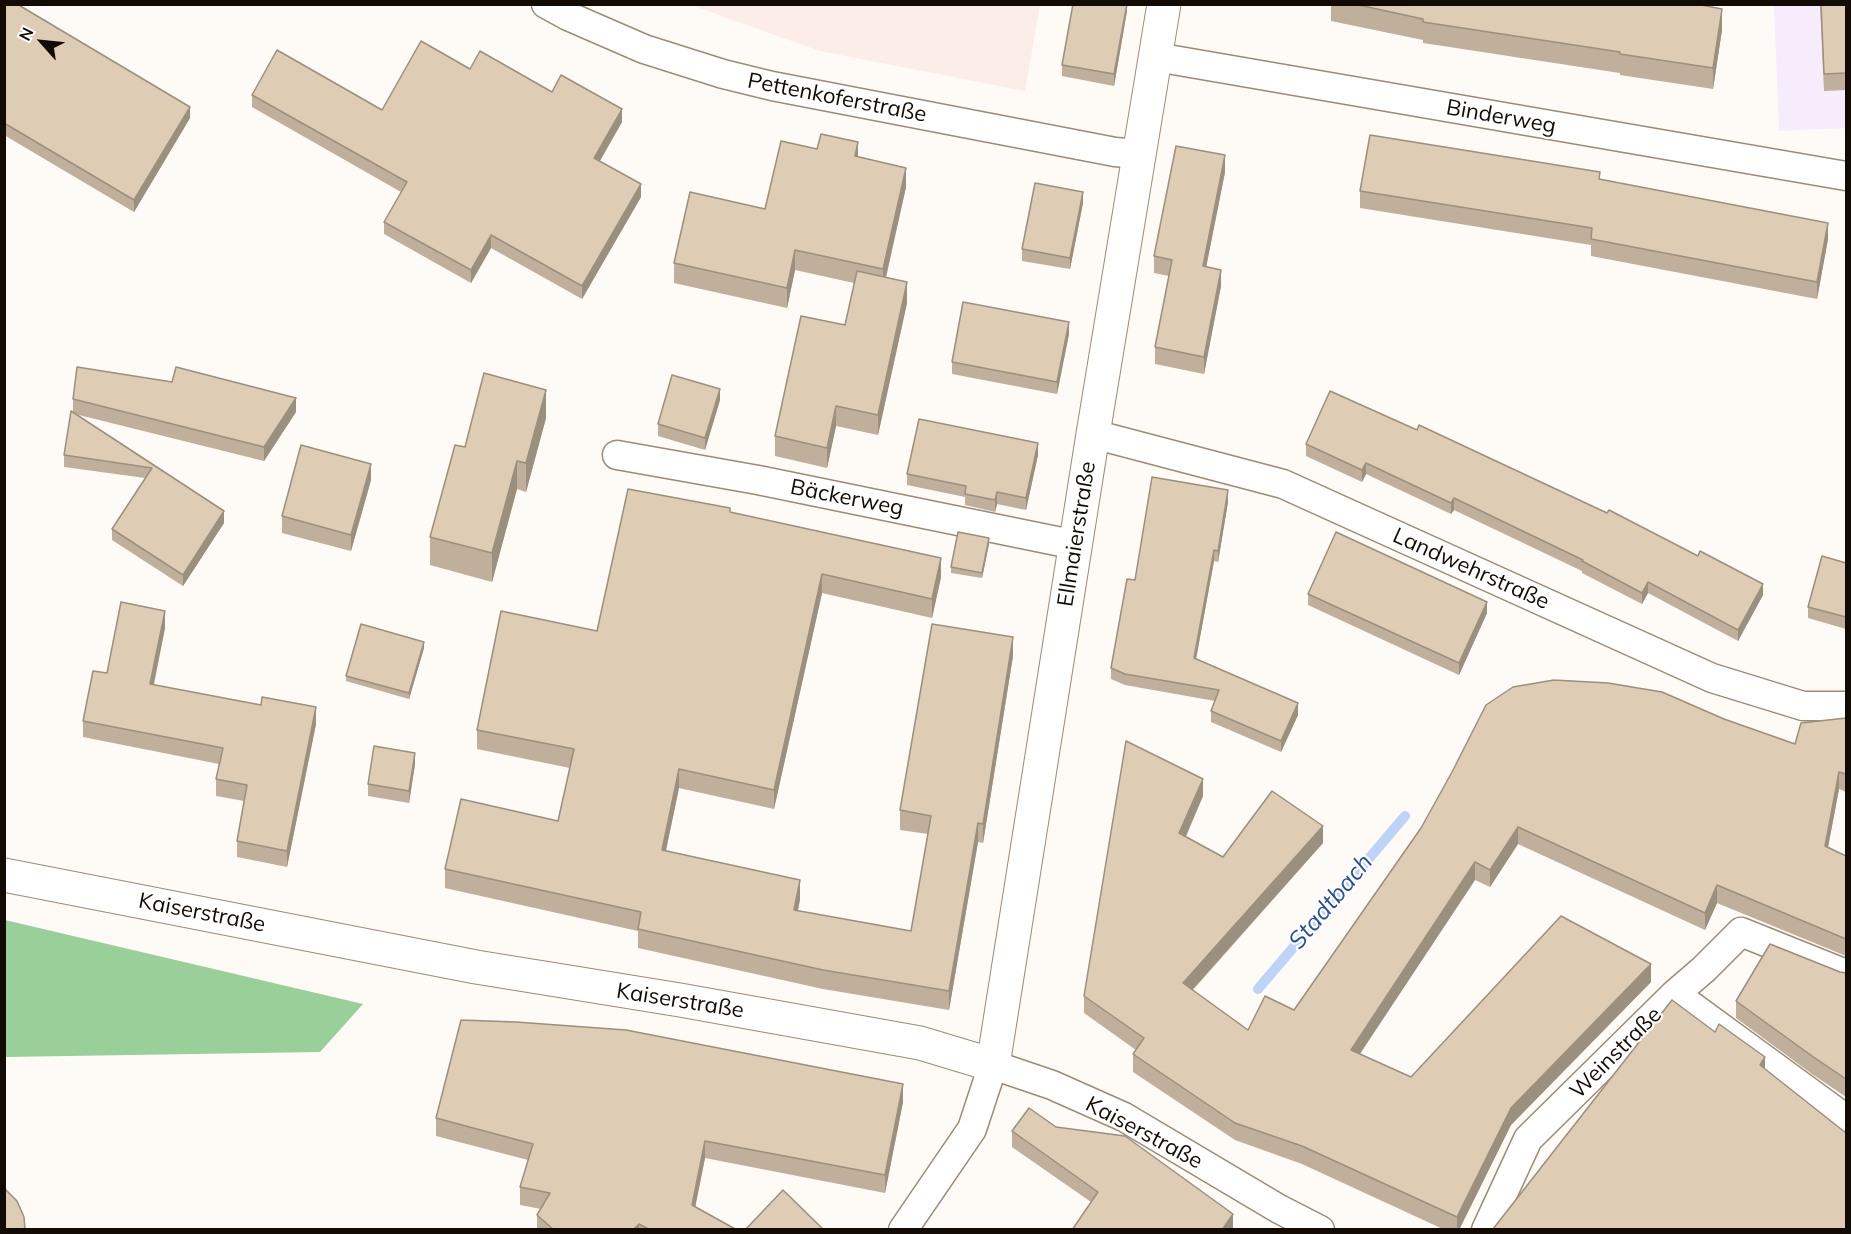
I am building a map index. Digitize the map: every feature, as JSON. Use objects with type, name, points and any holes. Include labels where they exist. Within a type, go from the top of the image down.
[{"type":"street","name":"Pettenkoferstraße","points":[[546,4],[644,49],[723,74],[772,86],[1104,150],[1140,154]]},
{"type":"street","name":"Ellmaierstraße","points":[[993,1065],[1164,4]]},
{"type":"street","name":"Binderweg","points":[[1156,57],[1846,176]]},
{"type":"street","name":"Landwehrstraße","points":[[1093,434],[1283,484],[1712,678],[1803,706],[1846,706]]},
{"type":"street","name":"Bäckerweg","points":[[617,455],[758,480],[1076,545]]},
{"type":"street","name":"Kaiserstraße","points":[[4,874],[476,968],[680,1000],[920,1043],[1052,1085],[1124,1117],[1273,1219],[1320,1230]]},
{"type":"street","points":[[1675,994],[1741,933],[1846,974]]},
{"type":"street","name":"Weinstraße","points":[[1486,1230],[1528,1139],[1675,994],[1846,1119]]},
{"type":"street","points":[[903,1230],[972,1129],[993,1065]]},
{"type":"shaded area","points":[[691,5],[1040,5],[1025,91],[820,51]]},
{"type":"shaded area","points":[[1774,5],[1846,5],[1846,128],[1779,131]]},
{"type":"green space","points":[[5,920],[363,1004],[320,1052],[5,1057]]},
{"type":"building","points":[[4,4],[17,4],[190,107],[134,200],[4,123]]},
{"type":"building","points":[[1073,4],[1127,4],[1114,74],[1062,65]]},
{"type":"building","points":[[1354,4],[1696,4],[1722,9],[1713,68],[1423,22],[1423,19]]},
{"type":"building","points":[[1821,4],[1846,4],[1846,73],[1824,74]]},
{"type":"building","points":[[421,41],[470,69],[480,51],[552,92],[561,75],[622,109],[594,158],[641,184],[582,286],[491,235],[471,270],[384,222],[407,182],[252,95],[277,50],[382,110]]},
{"type":"building","points":[[821,134],[858,142],[855,156],[906,168],[883,269],[795,250],[787,288],[674,263],[690,192],[765,209],[781,141],[817,149]]},
{"type":"building","points":[[1370,135],[1600,172],[1599,179],[1828,223],[1817,282],[1591,239],[1592,228],[1360,191]]},
{"type":"building","points":[[1176,146],[1225,155],[1203,266],[1221,270],[1204,357],[1155,347],[1172,260],[1154,256]]},
{"type":"building","points":[[1035,183],[1083,192],[1070,258],[1022,249]]},
{"type":"building","points":[[857,271],[907,282],[878,415],[836,406],[827,448],[775,436],[801,316],[845,325]]},
{"type":"building","points":[[963,302],[1069,322],[1057,382],[952,362]]},
{"type":"building","points":[[77,367],[172,382],[176,367],[296,398],[264,447],[73,399]]},
{"type":"building","points":[[484,373],[546,390],[526,463],[517,461],[492,553],[430,537],[455,445],[465,447]]},
{"type":"building","points":[[672,375],[720,389],[705,438],[658,424]]},
{"type":"building","points":[[1330,391],[1417,430],[1419,425],[1607,513],[1609,510],[1698,556],[1700,551],[1763,584],[1738,630],[1648,582],[1642,593],[1583,560],[1454,498],[1451,503],[1366,463],[1362,470],[1306,444]]},
{"type":"building","points":[[71,411],[224,511],[183,575],[112,529],[152,468],[64,455]]},
{"type":"building","points":[[919,419],[1038,443],[1026,498],[997,492],[995,500],[965,494],[966,486],[907,474]]},
{"type":"building","points":[[301,445],[371,464],[351,535],[282,516]]},
{"type":"building","points":[[1152,477],[1228,490],[1218,551],[1214,550],[1194,658],[1298,703],[1281,741],[1211,711],[1219,690],[1125,674],[1111,668],[1127,579],[1135,580]]},
{"type":"building","points":[[628,489],[730,508],[730,512],[941,558],[932,599],[822,574],[774,790],[679,769],[662,850],[800,880],[794,910],[911,931],[931,816],[900,810],[932,624],[1013,637],[983,824],[978,823],[949,991],[823,970],[638,929],[641,912],[445,869],[461,799],[558,821],[574,749],[477,730],[501,611],[597,631]]},
{"type":"building","points":[[958,532],[989,538],[982,573],[951,567]]},
{"type":"building","points":[[1336,532],[1487,602],[1459,663],[1308,594]]},
{"type":"building","points":[[1822,556],[1846,563],[1846,617],[1808,607]]},
{"type":"building","points":[[121,602],[165,611],[150,684],[261,705],[262,697],[316,707],[287,851],[237,841],[247,785],[216,779],[223,748],[83,721],[93,671],[107,673]]},
{"type":"building","points":[[361,624],[424,642],[409,693],[346,676]]},
{"type":"building","points":[[1554,680],[1608,683],[1662,692],[1724,719],[1795,744],[1801,723],[1846,718],[1846,774],[1839,772],[1825,846],[1846,856],[1846,939],[1717,885],[1705,913],[1518,827],[1490,870],[1475,862],[1351,1050],[1411,1077],[1561,916],[1651,964],[1511,1108],[1457,1217],[1302,1146],[1235,1123],[1133,1054],[1144,1038],[1084,996],[1126,741],[1203,779],[1179,833],[1223,857],[1272,791],[1323,826],[1183,983],[1248,1030],[1265,996],[1294,1010],[1421,828],[1486,705],[1513,687]]},
{"type":"building","points":[[374,746],[415,753],[409,791],[368,784]]},
{"type":"building","points":[[1770,944],[1846,973],[1846,1079],[1736,1001]]},
{"type":"building","points":[[1672,1000],[1715,1032],[1719,1024],[1765,1057],[1760,1065],[1846,1133],[1846,1230],[1493,1229]]},
{"type":"building","points":[[461,1020],[626,1030],[903,1084],[885,1175],[705,1141],[692,1205],[737,1230],[650,1230],[639,1224],[633,1230],[554,1230],[537,1215],[550,1193],[520,1187],[533,1144],[436,1118]]},
{"type":"building","points":[[1029,1108],[1056,1127],[1125,1136],[1233,1214],[1222,1230],[1072,1230],[1098,1192],[1012,1131]]},
{"type":"building","points":[[4,1188],[17,1201],[24,1217],[25,1230],[4,1230]]},
{"type":"building","points":[[783,1190],[824,1230],[745,1230]]},
{"type":"waterway","name":"Stadtbach","points":[[1258,989],[1405,816]]}]
